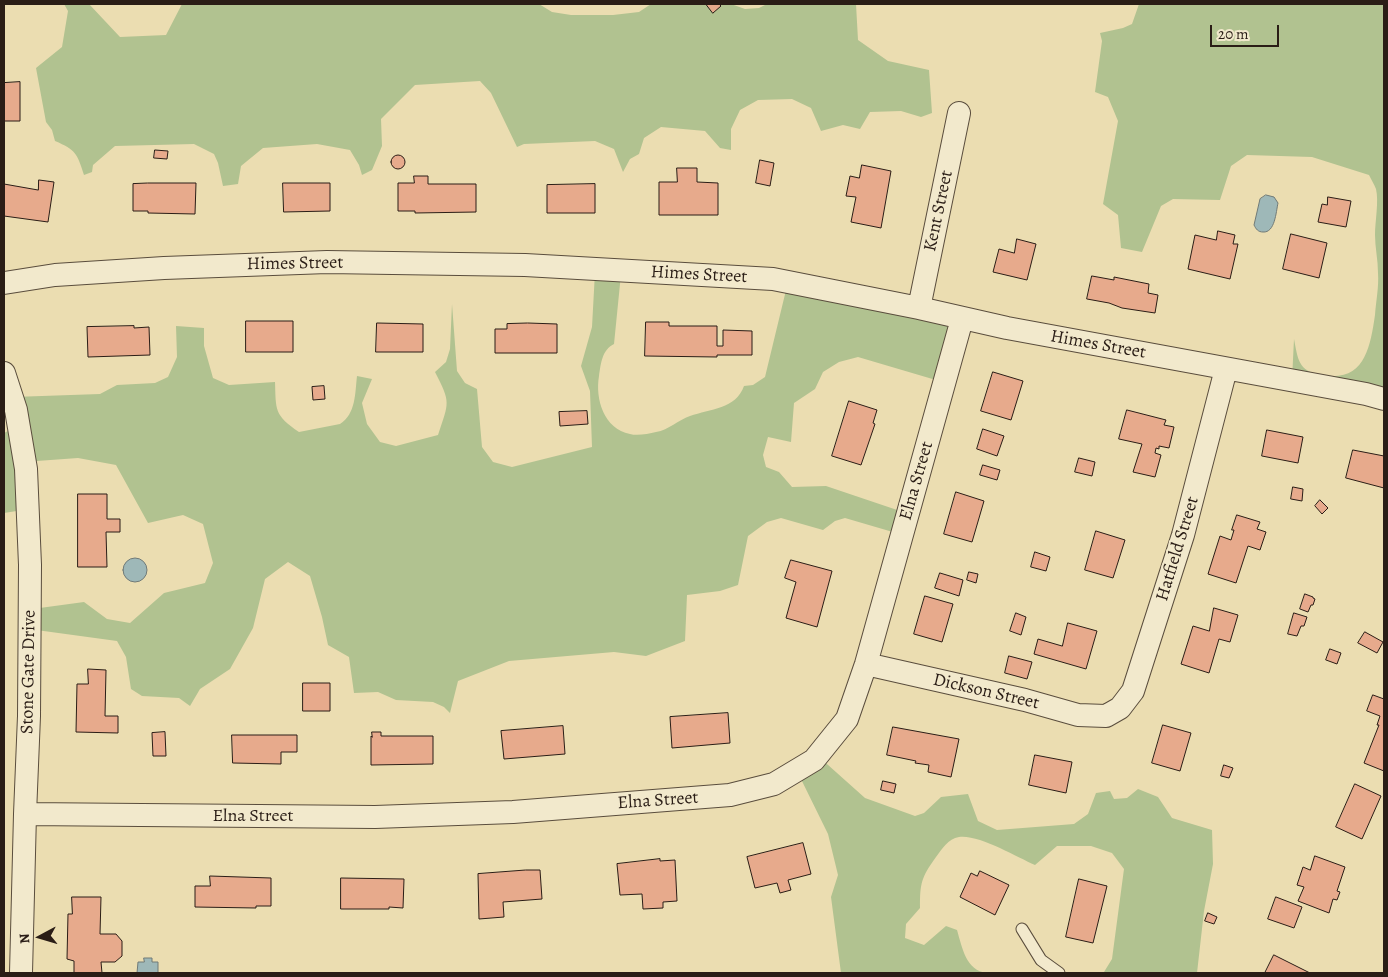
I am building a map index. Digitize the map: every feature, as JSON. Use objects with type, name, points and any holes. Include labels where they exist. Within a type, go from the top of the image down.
[{"type":"street","name":"Kent Street","points":[[918,308],[960,113]]},
{"type":"street","name":"Himes Street","points":[[4,283],[55,275],[308,262],[525,265],[773,279],[918,308],[962,319],[1366,394],[1384,399]]},
{"type":"street","name":"Elna Street","points":[[25,814],[375,817],[513,812],[730,796],[774,784],[814,760],[847,719],[866,664],[962,319]]},
{"type":"street","name":"Hatfield Street","points":[[1106,716],[1120,708],[1133,691],[1183,535],[1226,369]]},
{"type":"street","name":"Stone Gate Drive","points":[[4,373],[16,410],[26,468],[30,584],[29,716],[21,973]]},
{"type":"street","name":"Dickson Street","points":[[866,664],[1025,700],[1078,715],[1106,716]]},
{"type":"lane","points":[[1022,930],[1041,960],[1059,973]]},
{"type":"green space","points":[[64,4],[89,4],[120,37],[166,35],[182,4],[539,4],[552,12],[571,15],[613,15],[639,12],[651,4],[731,4],[745,9],[759,8],[767,4],[856,4],[858,40],[888,61],[929,70],[932,113],[921,117],[901,111],[870,112],[860,129],[843,125],[821,131],[811,108],[792,99],[758,100],[740,110],[731,129],[731,150],[720,148],[705,131],[661,127],[644,138],[639,154],[630,159],[623,172],[614,149],[595,141],[524,144],[517,147],[491,93],[480,81],[415,85],[381,119],[382,146],[372,170],[362,175],[359,165],[350,150],[317,144],[263,148],[241,166],[238,184],[223,186],[214,154],[194,144],[115,146],[93,165],[92,172],[84,175],[75,153],[55,141],[52,130],[46,122],[36,68],[62,47],[68,11]]},
{"type":"green space","points":[[1139,4],[1384,4],[1384,401],[1292,380],[1294,339],[1298,358],[1303,367],[1321,375],[1335,376],[1347,374],[1356,368],[1367,351],[1375,315],[1378,289],[1375,235],[1377,194],[1369,175],[1312,157],[1247,155],[1231,166],[1220,200],[1173,199],[1161,206],[1142,252],[1121,248],[1118,215],[1103,204],[1118,121],[1108,97],[1095,92],[1102,41],[1100,33],[1132,24]]},
{"type":"green space","points":[[595,272],[621,274],[614,344],[607,350],[600,366],[598,394],[600,403],[603,412],[614,426],[621,431],[633,435],[661,431],[690,416],[729,404],[740,394],[744,386],[753,385],[765,377],[787,286],[973,320],[946,383],[858,357],[839,362],[823,372],[815,389],[794,403],[791,442],[768,437],[763,455],[766,467],[779,472],[792,487],[826,486],[909,514],[903,535],[845,518],[835,521],[823,530],[781,518],[767,522],[748,536],[738,585],[720,591],[687,595],[685,641],[646,656],[614,652],[509,661],[458,681],[450,713],[444,707],[433,702],[396,700],[378,692],[354,693],[349,657],[328,645],[310,576],[288,562],[265,579],[253,628],[230,669],[200,689],[190,706],[179,698],[142,696],[131,689],[126,657],[117,641],[29,629],[25,610],[84,602],[107,619],[130,623],[164,593],[205,583],[213,563],[203,524],[183,515],[148,523],[116,465],[78,458],[23,462],[23,510],[4,513],[4,433],[8,431],[13,397],[100,394],[117,385],[155,383],[168,377],[177,357],[176,326],[204,328],[204,346],[213,378],[229,385],[275,382],[278,411],[285,421],[299,432],[340,424],[352,409],[357,376],[372,379],[362,403],[367,424],[380,442],[396,446],[438,435],[447,403],[444,390],[435,372],[446,362],[450,349],[452,304],[457,371],[465,383],[477,389],[482,447],[493,462],[512,467],[592,447],[590,391],[581,366],[592,327]]},
{"type":"green space","points":[[818,756],[865,798],[915,816],[924,813],[941,797],[968,794],[978,821],[997,830],[1074,824],[1088,814],[1096,793],[1110,791],[1114,799],[1127,798],[1138,789],[1158,797],[1172,818],[1212,830],[1213,864],[1204,911],[1197,973],[1100,973],[1104,972],[1112,959],[1124,869],[1112,853],[1091,846],[1057,846],[1035,865],[987,842],[959,837],[946,845],[927,870],[921,886],[920,908],[906,924],[905,938],[924,945],[946,926],[957,930],[963,951],[970,963],[974,968],[987,973],[841,973],[831,897],[838,875],[828,834],[798,773]]},
{"type":"water","points":[[1266,195],[1274,197],[1278,203],[1272,226],[1267,231],[1261,232],[1254,225],[1260,199]]},
{"type":"water","points":[[135,558],[144,561],[147,570],[144,579],[135,582],[126,579],[123,570],[126,561]]},
{"type":"water","points":[[144,958],[152,958],[152,962],[158,962],[158,973],[137,973],[138,962],[144,962]]},
{"type":"building","points":[[706,4],[719,4],[721,6],[713,13]]},
{"type":"building","points":[[20,82],[20,121],[4,121],[4,83]]},
{"type":"building","points":[[155,150],[168,151],[167,159],[154,158]]},
{"type":"building","points":[[398,155],[403,157],[405,162],[403,167],[398,169],[393,167],[391,162],[393,157]]},
{"type":"building","points":[[760,160],[774,163],[770,186],[756,183]]},
{"type":"building","points":[[862,165],[891,171],[881,228],[851,222],[856,197],[846,196],[850,176],[859,178]]},
{"type":"building","points":[[677,168],[697,168],[697,182],[718,183],[718,215],[659,215],[659,182],[677,182]]},
{"type":"building","points":[[414,176],[428,176],[428,184],[476,184],[476,212],[415,213],[415,211],[398,211],[398,183],[414,183]]},
{"type":"building","points":[[39,180],[54,182],[48,222],[4,216],[4,184],[38,190]]},
{"type":"building","points":[[196,183],[195,214],[133,211],[133,184]]},
{"type":"building","points":[[283,183],[330,183],[330,211],[284,212]]},
{"type":"building","points":[[595,184],[595,213],[547,213],[547,185]]},
{"type":"building","points":[[1328,197],[1351,201],[1346,227],[1318,222],[1322,204],[1327,205]]},
{"type":"building","points":[[1218,231],[1235,235],[1233,244],[1238,244],[1230,279],[1188,269],[1195,235],[1216,240]]},
{"type":"building","points":[[1291,234],[1327,243],[1319,278],[1283,269]]},
{"type":"building","points":[[1017,239],[1036,244],[1027,280],[993,272],[999,249],[1014,253]]},
{"type":"building","points":[[1092,276],[1114,280],[1114,277],[1149,284],[1148,293],[1158,295],[1155,313],[1122,308],[1109,303],[1087,299]]},
{"type":"building","points":[[246,321],[293,321],[293,352],[246,352]]},
{"type":"building","points":[[646,322],[669,322],[669,326],[717,326],[717,346],[723,346],[723,330],[752,331],[752,355],[717,355],[717,357],[645,356]]},
{"type":"building","points":[[377,323],[423,324],[423,352],[376,352]]},
{"type":"building","points":[[507,324],[557,324],[557,353],[495,353],[495,329],[507,329]]},
{"type":"building","points":[[134,326],[134,328],[149,327],[150,355],[88,357],[87,327]]},
{"type":"building","points":[[993,372],[1023,381],[1011,420],[981,411]]},
{"type":"building","points":[[324,386],[325,399],[313,400],[312,387]]},
{"type":"building","points":[[849,401],[877,410],[873,423],[875,424],[861,465],[832,456]]},
{"type":"building","points":[[1127,410],[1166,420],[1164,425],[1174,427],[1169,448],[1159,446],[1159,449],[1156,448],[1155,453],[1161,455],[1155,477],[1133,472],[1142,444],[1119,439]]},
{"type":"building","points":[[587,411],[588,424],[560,426],[559,412]]},
{"type":"building","points":[[983,429],[1004,436],[997,456],[977,449]]},
{"type":"building","points":[[1267,430],[1303,437],[1298,463],[1262,456]]},
{"type":"building","points":[[1353,450],[1384,456],[1384,488],[1346,478]]},
{"type":"building","points":[[1079,458],[1095,462],[1092,476],[1075,472]]},
{"type":"building","points":[[983,465],[1000,470],[997,480],[980,475]]},
{"type":"building","points":[[1293,487],[1303,489],[1302,501],[1291,499]]},
{"type":"building","points":[[956,492],[984,501],[972,542],[944,534]]},
{"type":"building","points":[[78,494],[107,494],[107,519],[120,519],[120,532],[106,532],[107,567],[78,567]]},
{"type":"building","points":[[1320,500],[1328,508],[1322,514],[1315,506]]},
{"type":"building","points":[[1237,515],[1260,522],[1257,529],[1266,532],[1260,550],[1248,546],[1236,583],[1208,574],[1220,536],[1231,540]]},
{"type":"building","points":[[1096,531],[1125,540],[1113,578],[1085,570]]},
{"type":"building","points":[[1035,552],[1050,557],[1046,571],[1031,567]]},
{"type":"building","points":[[791,560],[832,571],[817,627],[786,618],[796,582],[785,578]]},
{"type":"building","points":[[969,572],[978,574],[976,583],[967,580]]},
{"type":"building","points":[[940,573],[963,580],[959,596],[935,588]]},
{"type":"building","points":[[1305,594],[1315,599],[1308,612],[1300,609]]},
{"type":"building","points":[[925,596],[953,604],[942,642],[914,634]]},
{"type":"building","points":[[1214,608],[1238,615],[1230,642],[1219,639],[1209,673],[1181,664],[1193,626],[1209,631]]},
{"type":"building","points":[[1016,613],[1026,617],[1021,635],[1010,631]]},
{"type":"building","points":[[1294,613],[1307,617],[1304,626],[1301,626],[1297,636],[1288,634]]},
{"type":"building","points":[[1068,623],[1097,631],[1086,669],[1034,654],[1038,639],[1062,646]]},
{"type":"building","points":[[1365,632],[1383,642],[1377,653],[1358,643]]},
{"type":"building","points":[[1330,649],[1341,653],[1337,664],[1326,660]]},
{"type":"building","points":[[1009,656],[1032,662],[1027,679],[1005,673]]},
{"type":"building","points":[[88,669],[106,670],[105,716],[118,716],[118,733],[76,732],[77,684],[88,684]]},
{"type":"building","points":[[303,683],[330,683],[330,711],[303,711]]},
{"type":"building","points":[[1373,695],[1384,699],[1384,771],[1364,763],[1379,725],[1377,725],[1380,716],[1367,711]]},
{"type":"building","points":[[728,713],[730,743],[672,748],[670,717]]},
{"type":"building","points":[[1163,725],[1191,733],[1180,771],[1152,763]]},
{"type":"building","points":[[563,726],[565,754],[504,759],[501,731]]},
{"type":"building","points":[[893,727],[959,739],[951,777],[928,772],[929,765],[887,755]]},
{"type":"building","points":[[165,732],[166,756],[153,756],[152,733]]},
{"type":"building","points":[[372,732],[381,732],[381,736],[433,736],[433,764],[371,765]]},
{"type":"building","points":[[232,735],[297,735],[297,752],[281,752],[281,764],[233,763]]},
{"type":"building","points":[[1035,755],[1072,762],[1066,793],[1029,785]]},
{"type":"building","points":[[1224,765],[1233,768],[1229,778],[1221,776]]},
{"type":"building","points":[[883,781],[896,784],[894,793],[881,790]]},
{"type":"building","points":[[1355,784],[1381,796],[1362,839],[1336,827]]},
{"type":"building","points":[[803,843],[811,874],[788,880],[791,890],[780,893],[777,883],[755,888],[747,857]]},
{"type":"building","points":[[1315,856],[1345,867],[1337,891],[1340,892],[1337,900],[1333,899],[1329,913],[1298,901],[1304,887],[1297,885],[1303,867],[1310,870]]},
{"type":"building","points":[[660,859],[660,861],[675,860],[677,901],[663,902],[663,908],[643,909],[642,894],[620,895],[617,864]]},
{"type":"building","points":[[540,870],[542,899],[503,902],[504,917],[479,919],[478,874]]},
{"type":"building","points":[[980,871],[1009,885],[995,915],[960,897],[971,873],[977,876]]},
{"type":"building","points":[[210,876],[271,878],[271,906],[256,906],[256,908],[195,907],[195,886],[210,886]]},
{"type":"building","points":[[341,878],[404,879],[403,908],[341,909]]},
{"type":"building","points":[[1079,879],[1107,886],[1093,943],[1066,937]]},
{"type":"building","points":[[72,897],[101,897],[100,934],[116,934],[122,941],[122,956],[115,962],[101,962],[102,973],[74,973],[74,961],[67,959],[68,914],[72,914]]},
{"type":"building","points":[[1276,897],[1302,907],[1294,928],[1268,919]]},
{"type":"building","points":[[1208,913],[1217,917],[1214,924],[1205,921]]},
{"type":"building","points":[[1274,955],[1310,973],[1265,973]]}]
